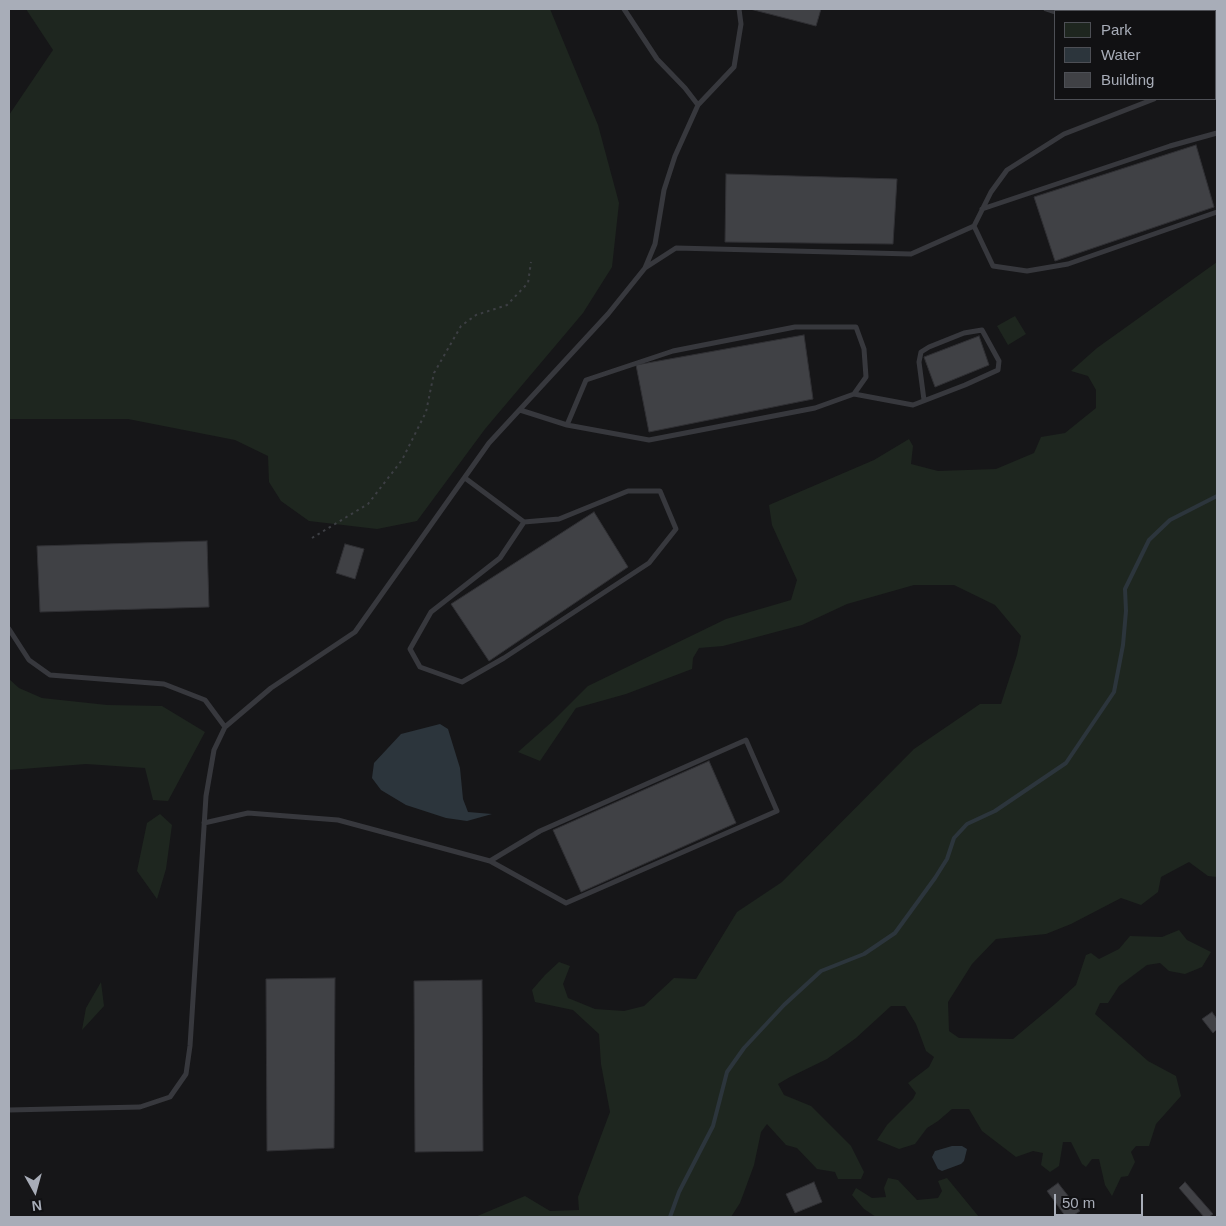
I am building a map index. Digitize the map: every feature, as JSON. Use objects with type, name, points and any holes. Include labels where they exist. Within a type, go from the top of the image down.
[{"type":"lane","points":[[624,9],[657,59],[685,88],[698,105]]},
{"type":"lane","points":[[9,1110],[140,1106],[170,1097],[186,1074],[190,1046],[206,796],[214,750],[226,727],[271,688],[355,632],[489,443],[608,314],[645,268],[655,244],[664,190],[674,156],[698,105],[734,67],[741,24],[739,9]]},
{"type":"lane","points":[[645,268],[676,248],[910,254],[974,226],[990,192],[1007,170],[1064,134],[1151,100]]},
{"type":"lane","points":[[982,209],[1170,146],[1217,133]]},
{"type":"lane","points":[[974,226],[993,266],[1027,271],[1068,264],[1217,212]]},
{"type":"lane","points":[[567,425],[586,380],[673,351],[796,327],[856,327],[864,349],[866,376],[854,394]]},
{"type":"lane","points":[[520,410],[567,425],[650,440],[815,408],[854,394],[913,405],[998,370],[1000,361],[982,330],[964,333],[920,352],[919,362],[924,400]]},
{"type":"lane","points":[[465,478],[524,522],[559,520],[628,491],[660,491],[676,529],[649,563],[504,658],[462,682],[420,667],[410,649],[431,612],[500,558],[524,522]]},
{"type":"lane","points":[[9,629],[29,660],[50,675],[164,684],[205,700],[226,727]]},
{"type":"lane","points":[[204,823],[248,813],[338,820],[490,861],[566,904],[777,811],[746,740],[540,831],[490,861]]},
{"type":"path","points":[[312,538],[368,504],[402,460],[426,412],[434,373],[461,326],[476,315],[507,305],[528,283],[531,262]]},
{"type":"green space","points":[[26,9],[550,9],[598,125],[619,203],[612,267],[583,313],[485,429],[417,521],[377,529],[309,521],[281,501],[269,482],[268,456],[235,440],[128,419],[9,419],[9,115],[53,50]]},
{"type":"green space","points":[[1217,262],[1217,877],[1208,876],[1189,862],[1161,877],[1158,892],[1141,905],[1121,898],[1071,924],[1046,934],[996,939],[972,964],[948,1002],[949,1031],[959,1038],[1013,1039],[1076,985],[1086,955],[1091,953],[1099,959],[1119,949],[1130,936],[1162,937],[1179,930],[1187,940],[1211,952],[1202,967],[1185,974],[1169,971],[1160,963],[1147,965],[1119,986],[1108,1003],[1100,1003],[1095,1014],[1148,1061],[1176,1076],[1181,1096],[1156,1124],[1149,1146],[1136,1146],[1131,1152],[1135,1162],[1128,1176],[1121,1177],[1112,1196],[1105,1185],[1099,1159],[1092,1159],[1086,1167],[1082,1164],[1071,1142],[1063,1142],[1059,1166],[1050,1172],[1041,1165],[1043,1153],[1033,1151],[1016,1157],[982,1131],[969,1109],[952,1109],[927,1128],[915,1144],[899,1149],[877,1140],[887,1125],[913,1099],[916,1093],[908,1083],[929,1067],[934,1057],[926,1051],[916,1024],[905,1006],[891,1006],[856,1038],[827,1059],[778,1084],[784,1095],[811,1106],[851,1146],[864,1172],[861,1179],[838,1179],[835,1172],[817,1169],[797,1148],[786,1145],[767,1124],[761,1132],[754,1165],[740,1203],[731,1217],[475,1217],[525,1196],[550,1211],[579,1210],[578,1197],[610,1112],[601,1064],[599,1034],[573,1010],[535,1002],[532,990],[545,975],[559,962],[570,966],[563,984],[568,998],[595,1009],[624,1011],[644,1006],[674,978],[696,979],[737,912],[782,882],[914,749],[980,704],[1001,704],[1017,655],[1021,636],[995,605],[954,585],[914,585],[847,604],[802,625],[723,646],[699,648],[693,658],[692,669],[626,694],[576,708],[540,761],[518,752],[588,686],[726,619],[791,600],[797,580],[772,525],[769,505],[874,460],[909,439],[913,446],[911,464],[938,471],[996,469],[1034,453],[1041,437],[1065,433],[1096,408],[1096,390],[1088,376],[1071,371],[1097,348]]},
{"type":"green space","points":[[1015,316],[1026,334],[1008,345],[997,326]]},
{"type":"green space","points":[[9,679],[19,688],[42,698],[107,705],[162,706],[205,732],[168,801],[153,800],[145,768],[86,764],[9,770]]},
{"type":"green space","points":[[160,814],[172,825],[166,869],[157,899],[137,871],[147,823]]},
{"type":"green space","points":[[101,982],[104,1006],[82,1030],[86,1008]]},
{"type":"green space","points":[[888,1178],[898,1180],[917,1200],[938,1198],[942,1191],[938,1181],[947,1178],[979,1217],[876,1217],[864,1209],[852,1195],[856,1188],[872,1198],[886,1197],[884,1188]]},
{"type":"water","points":[[440,724],[448,729],[460,768],[463,799],[468,812],[492,814],[467,821],[446,818],[406,805],[381,790],[372,778],[374,763],[401,734]]},
{"type":"water","points":[[952,1146],[962,1146],[967,1149],[964,1161],[942,1171],[938,1169],[932,1157],[935,1151]]},
{"type":"building","points":[[750,9],[821,9],[816,26]]},
{"type":"building","points":[[1196,145],[1214,207],[1055,261],[1034,197]]},
{"type":"building","points":[[726,174],[897,179],[893,244],[725,242]]},
{"type":"building","points":[[804,335],[813,399],[649,432],[636,365]]},
{"type":"building","points":[[979,336],[989,365],[935,387],[924,357]]},
{"type":"building","points":[[594,512],[628,567],[489,661],[451,604]]},
{"type":"building","points":[[207,541],[209,607],[40,612],[37,546]]},
{"type":"building","points":[[345,544],[364,549],[355,579],[336,573]]},
{"type":"building","points":[[709,761],[736,823],[581,892],[553,830]]},
{"type":"building","points":[[335,978],[334,1148],[267,1151],[266,979]]},
{"type":"building","points":[[482,980],[483,1151],[415,1152],[414,981]]},
{"type":"building","points":[[1212,1012],[1217,1019],[1217,1029],[1213,1033],[1202,1019]]},
{"type":"building","points":[[814,1182],[822,1202],[795,1213],[786,1194]]},
{"type":"building","points":[[1185,1182],[1213,1214],[1209,1217],[1204,1217],[1179,1188]]},
{"type":"building","points":[[1058,1183],[1080,1211],[1071,1217],[1066,1217],[1047,1191]]},
{"type":"waterway","points":[[670,1217],[679,1192],[713,1126],[727,1072],[744,1048],[784,1005],[821,971],[864,954],[895,933],[947,859],[954,838],[967,824],[995,811],[1066,763],[1114,692],[1123,645],[1126,611],[1125,589],[1149,540],[1170,520],[1217,496]]}]
